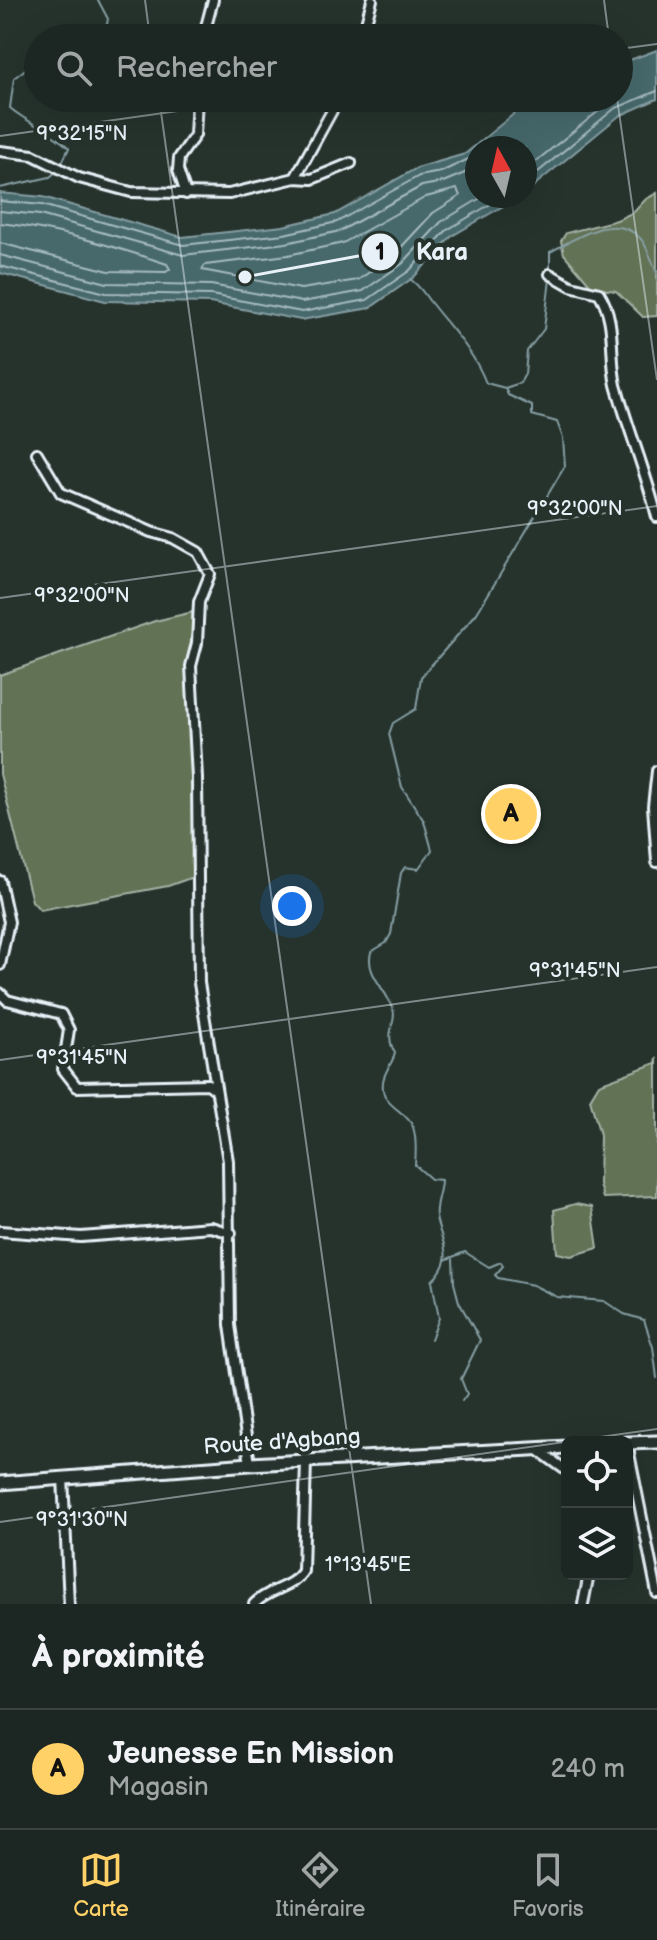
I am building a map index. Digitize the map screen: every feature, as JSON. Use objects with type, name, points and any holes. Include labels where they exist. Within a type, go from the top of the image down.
[{"type":"main road","points":[[633,1443],[657,1442]]},
{"type":"main road","name":"Route d'Agbang","points":[[0,1483],[306,1460],[561,1447]]},
{"type":"street","points":[[207,24],[213,0]]},
{"type":"street","points":[[366,24],[372,0]]},
{"type":"street","points":[[186,194],[178,170],[179,158],[195,135],[196,112]]},
{"type":"street","points":[[295,178],[331,112]]},
{"type":"street","points":[[0,151],[33,155],[79,178],[131,192],[186,194],[229,194],[295,178],[312,179],[351,163]]},
{"type":"street","points":[[550,274],[571,286],[599,293],[603,299],[613,340],[616,385],[657,517]]},
{"type":"street","points":[[37,453],[61,493],[151,532],[173,538],[198,552],[210,574],[199,602],[197,643],[191,666],[197,778],[199,983],[228,1161],[230,1325],[250,1464]]},
{"type":"street","points":[[657,771],[653,806],[657,862]]},
{"type":"street","points":[[0,881],[9,922],[0,965]]},
{"type":"street","points":[[0,993],[7,1000],[61,1014],[69,1030],[63,1069],[77,1087],[208,1084],[217,1090]]},
{"type":"street","points":[[0,1231],[81,1237],[211,1227],[231,1233]]},
{"type":"street","points":[[538,1449],[561,1466]]},
{"type":"street","points":[[254,1604],[265,1592],[297,1580],[303,1571],[306,1460]]},
{"type":"street","points":[[633,1473],[657,1593]]},
{"type":"street","points":[[63,1477],[69,1604]]},
{"type":"street","points":[[583,1604],[588,1580]]},
{"type":"green space","points":[[657,193],[657,316],[643,317],[616,291],[593,288],[564,254],[561,241],[566,233],[617,220],[634,212]]},
{"type":"green space","points":[[193,612],[196,876],[168,886],[40,910],[32,901],[0,774],[0,675],[155,621]]},
{"type":"green space","points":[[657,1058],[657,1196],[603,1198],[599,1184],[600,1135],[590,1099],[599,1084],[656,1063]]},
{"type":"green space","points":[[575,1204],[592,1207],[598,1248],[571,1256],[557,1253],[554,1210]]},
{"type":"water","points":[[657,50],[657,99],[633,110],[633,59]]},
{"type":"water","points":[[516,112],[628,112],[537,183],[537,136],[487,136]]},
{"type":"water","points":[[465,154],[465,208],[500,208],[452,236],[414,277],[370,308],[301,320],[210,303],[105,301],[0,273],[0,193],[43,197],[182,237],[283,226],[335,214],[417,168]]},
{"type":"waterway","points":[[98,0],[108,19],[107,24]]},
{"type":"waterway","points":[[24,70],[14,78],[10,108],[69,148],[61,165]]},
{"type":"waterway","points":[[0,188],[50,177],[58,170]]},
{"type":"waterway","points":[[550,273],[550,252],[607,227],[630,230],[640,238],[657,273]]},
{"type":"waterway","points":[[410,279],[462,341],[486,383],[505,388],[520,383],[525,374],[527,351],[544,329],[550,279]]},
{"type":"waterway","points":[[431,1339],[439,1318],[432,1281],[446,1257],[436,1212],[441,1180],[431,1179],[415,1165],[413,1127],[385,1097],[384,1078],[395,1053],[390,1040],[394,1014],[390,1001],[373,975],[370,960],[371,952],[386,943],[391,934],[401,873],[405,867],[418,869],[432,850],[424,821],[402,787],[389,734],[393,723],[416,709],[421,677],[477,613],[565,466],[563,438],[557,422],[532,415],[532,406],[508,395],[505,388]]},
{"type":"waterway","points":[[445,1260],[465,1252],[489,1267],[501,1262],[503,1266],[495,1275],[498,1278],[533,1285],[557,1297],[604,1301],[624,1314],[644,1320],[653,1347],[657,1378]]},
{"type":"waterway","points":[[453,1259],[459,1302],[480,1340],[461,1379],[467,1394],[462,1401]]},
{"type":"place","name":"Kara","points":[[245,277]]},
{"type":"place","name":"Jeunesse En Mission","points":[[511,814]]}]
